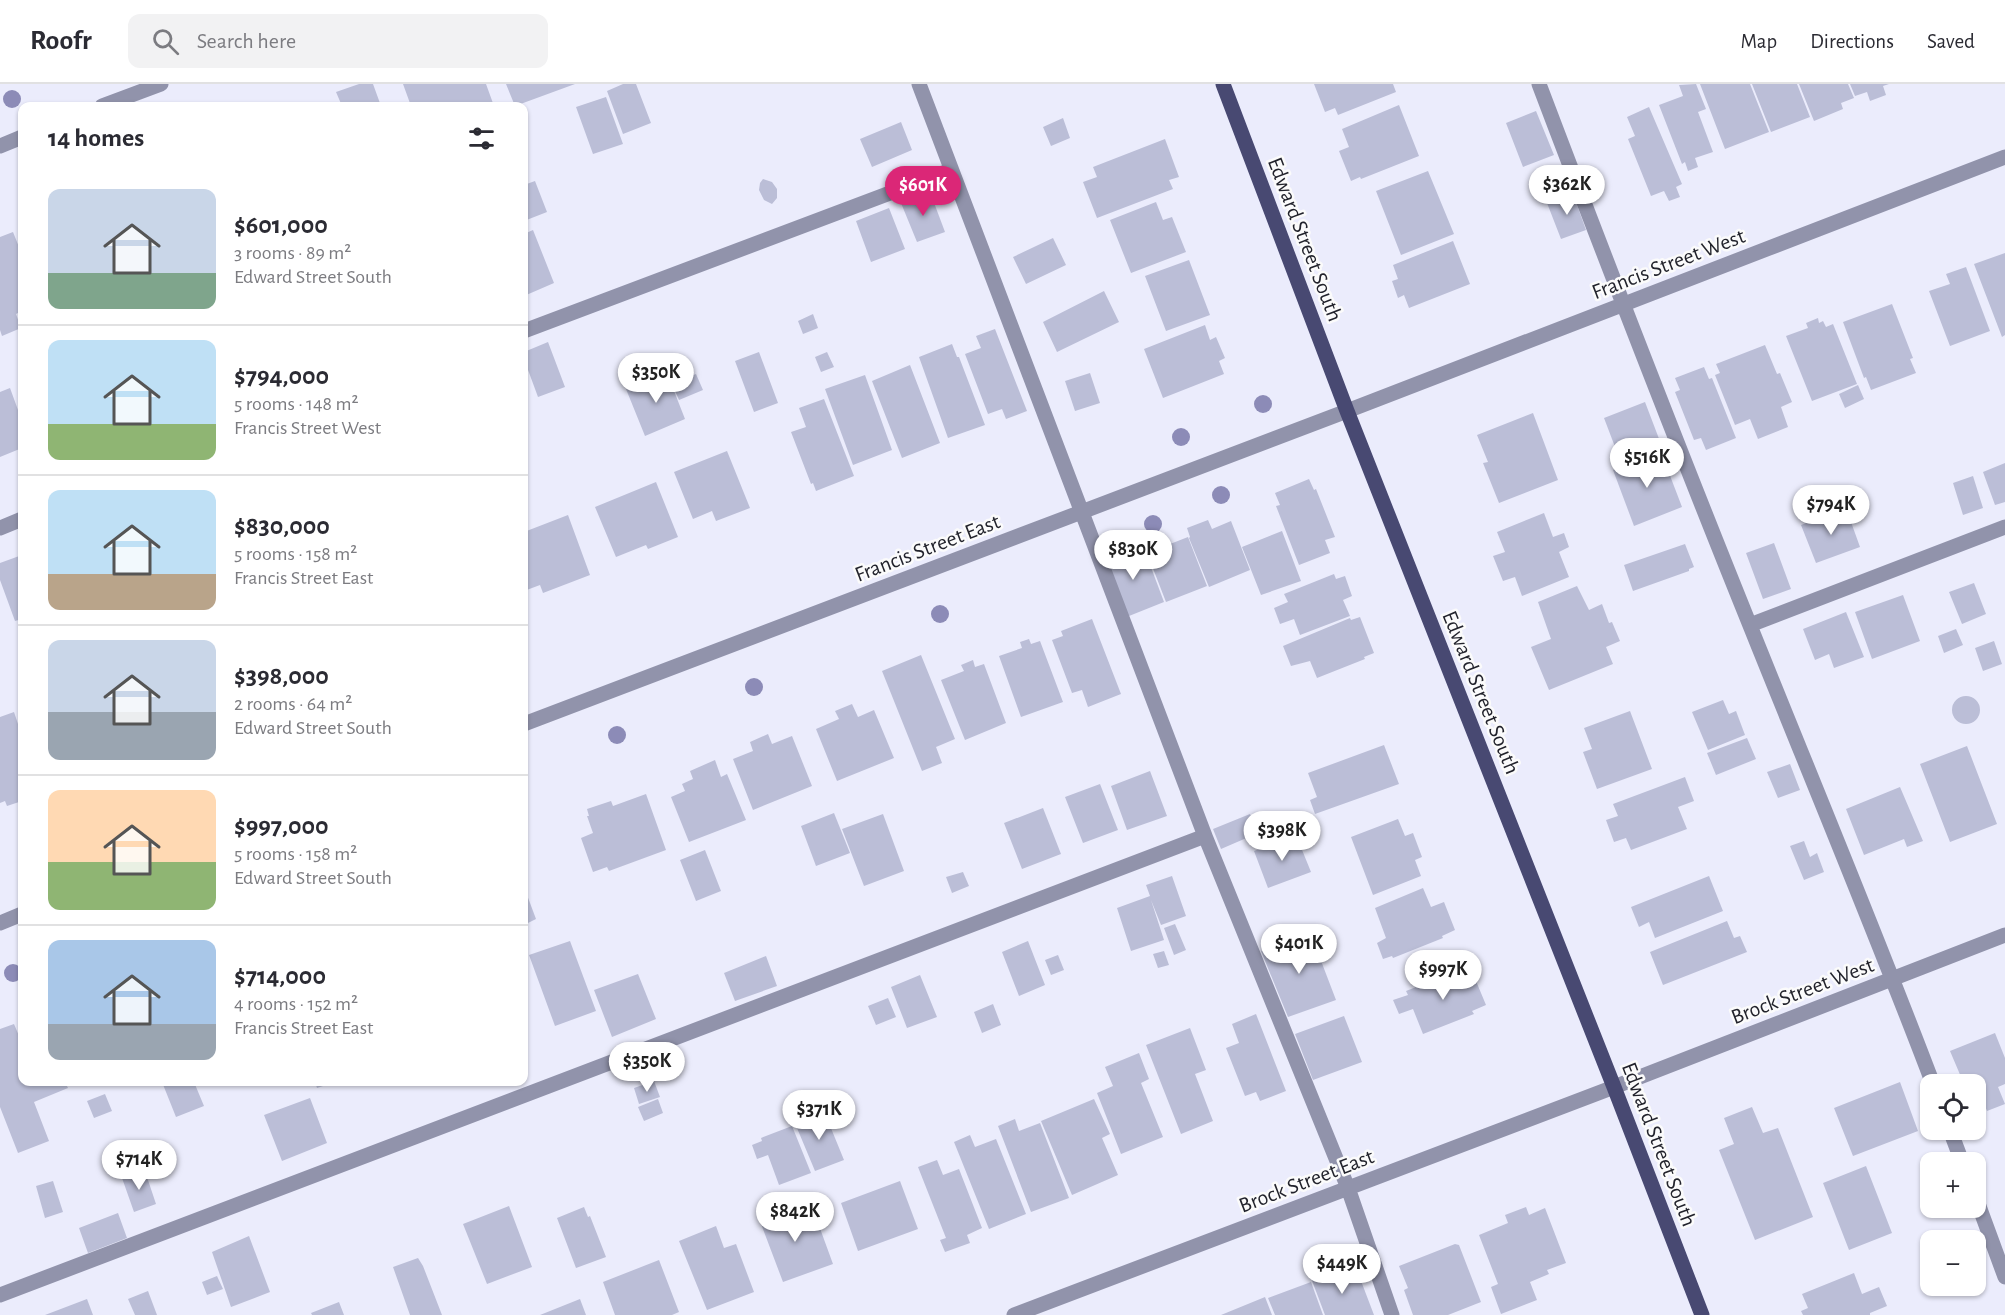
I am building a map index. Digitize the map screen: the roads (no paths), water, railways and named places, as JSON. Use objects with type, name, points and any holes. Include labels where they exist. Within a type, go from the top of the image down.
[{"type":"main road","name":"Edward Street South","points":[[1223,84],[1347,411],[1702,1315]]},
{"type":"street","points":[[113,102],[161,84]]},
{"type":"street","points":[[919,84],[1205,836],[1348,1188],[1392,1315]]},
{"type":"street","points":[[1539,84],[1623,304],[1929,1074]]},
{"type":"street","points":[[0,146],[18,139]]},
{"type":"street","name":"Francis Street West","points":[[1347,411],[2005,157]]},
{"type":"street","points":[[528,329],[951,170]]},
{"type":"street","name":"Francis Street East","points":[[528,722],[1347,411]]},
{"type":"street","points":[[0,528],[18,521]]},
{"type":"street","points":[[1750,625],[2005,527]]},
{"type":"street","points":[[0,1295],[1205,836]]},
{"type":"street","points":[[0,923],[18,916]]},
{"type":"street","name":"Brock Street West","points":[[1614,1087],[2005,935]]},
{"type":"street","name":"Brock Street East","points":[[1014,1315],[1614,1087]]},
{"type":"street","points":[[1983,1218],[2005,1277]]}]
